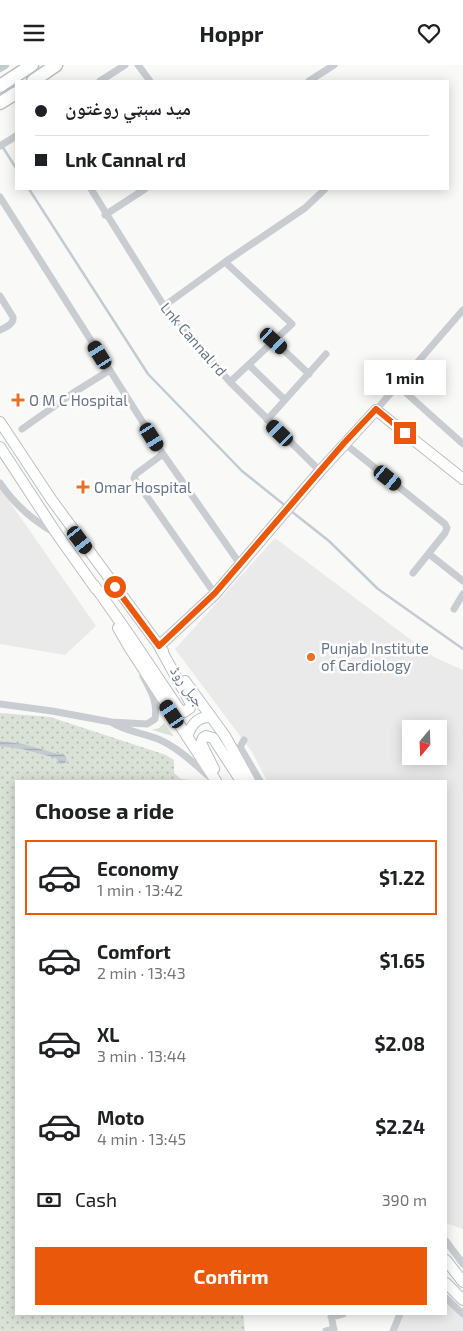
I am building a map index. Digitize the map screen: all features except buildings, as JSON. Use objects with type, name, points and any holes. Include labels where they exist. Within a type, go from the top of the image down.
[{"type":"highway","points":[[0,86],[32,65]]},
{"type":"highway","points":[[34,80],[56,65]]},
{"type":"highway","points":[[0,103],[15,94]]},
{"type":"main road","points":[[94,585],[179,709],[184,712],[188,711],[191,704],[159,646],[215,593],[344,443],[376,409],[463,479]]},
{"type":"main road","name":"جیل روڈ","points":[[0,421],[51,499],[225,737],[249,780]]},
{"type":"main road","name":"جیل روڈ","points":[[0,447],[57,534],[94,585],[129,647],[215,780]]},
{"type":"main road","points":[[187,737],[194,722],[206,716],[211,717]]},
{"type":"main road","points":[[220,780],[202,743],[203,738],[206,736],[213,738],[240,780]]},
{"type":"main road","points":[[447,1262],[463,1282]]},
{"type":"main road","points":[[447,1284],[463,1300]]},
{"type":"street","points":[[102,80],[125,65]]},
{"type":"street","points":[[138,65],[149,80]]},
{"type":"street","points":[[311,80],[334,65]]},
{"type":"street","points":[[3,144],[15,137]]},
{"type":"street","name":"Lnk Cannal rd","points":[[92,190],[164,307],[230,382],[320,471]]},
{"type":"street","points":[[106,215],[144,190]]},
{"type":"street","points":[[164,307],[225,262],[305,208],[324,190]]},
{"type":"street","points":[[1,200],[163,454],[240,564]]},
{"type":"street","points":[[225,262],[292,324],[230,382]]},
{"type":"street","points":[[0,296],[13,320],[12,323],[0,330]]},
{"type":"street","points":[[376,409],[463,310]]},
{"type":"street","points":[[274,341],[309,374]]},
{"type":"street","points":[[267,420],[326,354]]},
{"type":"street","points":[[250,365],[284,399]]},
{"type":"street","points":[[22,429],[73,393],[110,370]]},
{"type":"street","points":[[396,384],[463,445]]},
{"type":"street","points":[[344,443],[445,524],[447,528],[445,533],[413,573]]},
{"type":"street","points":[[163,454],[136,474],[134,478],[215,593]]},
{"type":"street","points":[[0,483],[22,509],[39,524],[57,534]]},
{"type":"street","points":[[429,554],[463,581]]},
{"type":"street","points":[[454,609],[463,594]]},
{"type":"street","points":[[0,704],[110,722],[147,724],[155,719],[156,701],[129,647]]},
{"type":"street","points":[[110,722],[119,727],[158,739],[176,748],[215,780]]},
{"type":"street","points":[[244,740],[240,747],[259,780]]},
{"type":"street","points":[[447,1242],[463,1264]]},
{"type":"street","points":[[447,1299],[463,1314]]},
{"type":"street","points":[[393,1331],[400,1315]]},
{"type":"street","points":[[331,1316],[331,1330]]},
{"type":"shaded area","points":[[0,488],[96,626],[65,655],[0,644]]},
{"type":"shaded area","points":[[275,538],[434,657],[463,670],[463,1229],[447,1223],[447,780],[266,780],[252,752],[175,649]]},
{"type":"shaded area","points":[[0,713],[50,717],[166,755],[174,760],[174,773],[181,779],[192,780],[15,780],[15,1315],[243,1315],[245,1331],[0,1331]]},
{"type":"shaded area","points":[[164,723],[173,736],[152,730],[159,728]]},
{"type":"shaded area","points":[[0,741],[23,744],[58,754],[63,753],[67,759],[65,763],[60,764],[56,758],[22,749],[0,746]]},
{"type":"shaded area","points":[[447,1299],[463,1314],[463,1331],[393,1331],[400,1315],[447,1315]]},
{"type":"waterway","points":[[0,68],[5,65]]},
{"type":"waterway","points":[[2,146],[15,166]]},
{"type":"waterway","points":[[30,190],[148,374],[242,471],[287,507]]},
{"type":"waterway","points":[[291,511],[329,541],[378,589],[463,649]]},
{"type":"place","name":"O M C Hospital","points":[[18,400]]},
{"type":"place","name":"Omar Hospital","points":[[83,487]]},
{"type":"place","name":"Punjab Institute of Cardiology","points":[[311,657]]},
{"type":"route","points":[[115,587],[159,646],[215,593],[344,443],[376,409],[405,433]]}]
